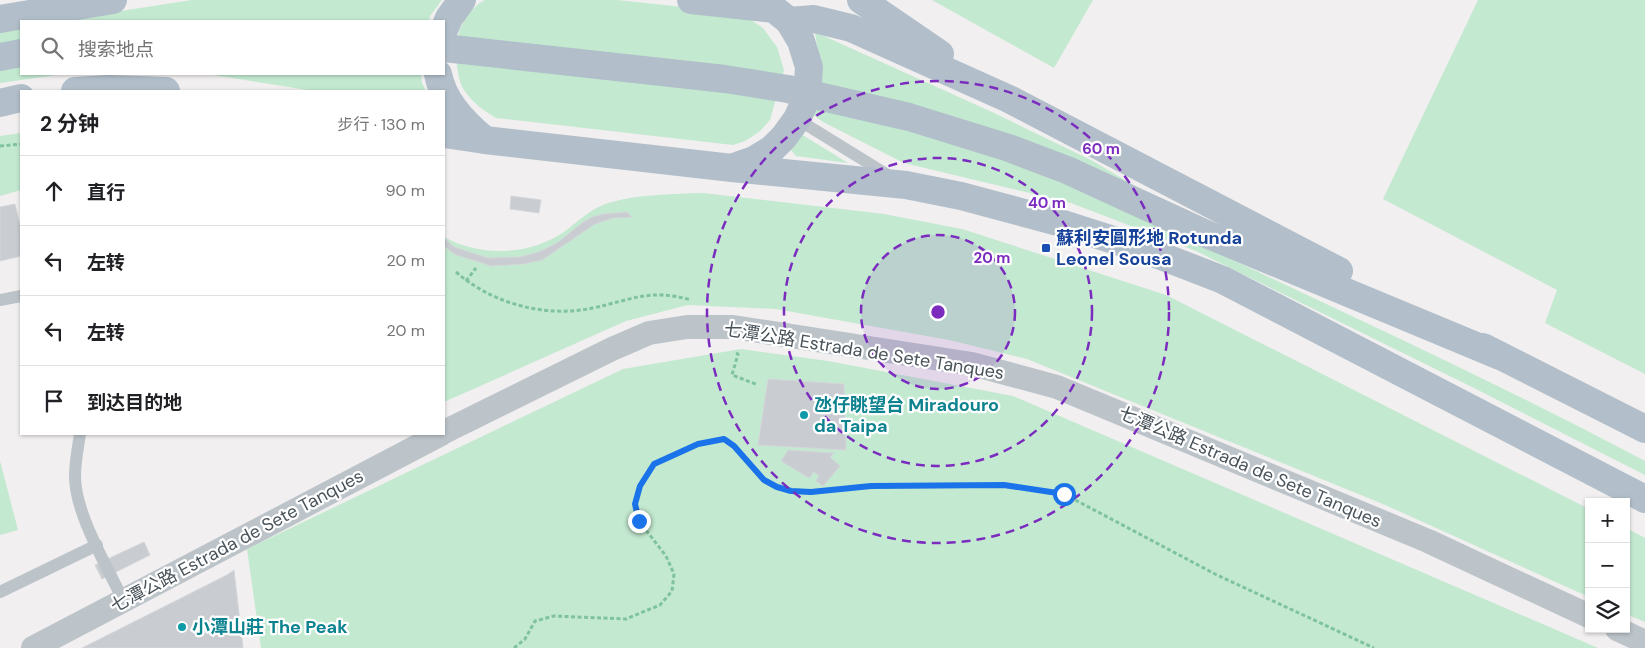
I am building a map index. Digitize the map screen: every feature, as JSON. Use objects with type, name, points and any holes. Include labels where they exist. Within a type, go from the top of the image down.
[{"type":"main road","points":[[0,19],[113,0]]},
{"type":"main road","points":[[445,28],[449,18],[462,0]]},
{"type":"main road","points":[[691,0],[774,9],[789,21],[802,41],[809,67],[807,97],[798,119],[772,149],[754,160],[732,168]]},
{"type":"main road","points":[[861,0],[1009,99]]},
{"type":"main road","points":[[789,21],[814,19],[852,28],[1009,99],[1500,356],[1645,429]]},
{"type":"main road","points":[[445,48],[725,79],[788,89],[909,117],[1010,148],[1067,170],[1204,233],[1500,356]]},
{"type":"main road","points":[[0,57],[20,53]]},
{"type":"main road","points":[[438,75],[452,106],[463,122],[485,140]]},
{"type":"main road","points":[[92,90],[138,90]]},
{"type":"main road","points":[[0,103],[20,98]]},
{"type":"main road","points":[[445,134],[732,168],[906,186],[961,196],[1054,221],[1148,251],[1223,280],[1645,499]]},
{"type":"street","name":"七潭公路 Estrada de Sete Tanques","points":[[445,432],[612,349],[649,333],[687,327],[733,327],[972,364],[1057,387],[1428,541],[1585,614]]},
{"type":"street","name":"七潭公路 Estrada de Sete Tanques","points":[[33,648],[438,435]]},
{"type":"street","points":[[1626,633],[1645,642]]},
{"type":"lane","points":[[798,119],[906,186]]},
{"type":"lane","points":[[0,300],[20,296]]},
{"type":"lane","points":[[80,435],[75,476],[76,488],[84,518],[123,600]]},
{"type":"lane","points":[[0,592],[97,545]]},
{"type":"path","points":[[0,146],[20,144]]},
{"type":"path","points":[[466,281],[476,268]]},
{"type":"path","points":[[456,272],[466,281],[489,295],[539,310],[566,311],[592,308],[638,296],[658,295],[679,297],[699,303]]},
{"type":"path","points":[[712,327],[716,340],[738,354],[732,375],[758,385]]},
{"type":"path","points":[[514,648],[525,638],[536,621],[554,616],[626,618],[660,605],[672,591],[674,574],[666,556],[639,521],[635,504],[640,486],[654,464],[698,444],[724,439],[734,446],[764,480],[777,487],[791,491],[811,492],[871,486],[1004,485],[1064,494],[1215,574],[1374,648]]},
{"type":"green space","points":[[192,0],[442,0],[429,20],[62,20]]},
{"type":"green space","points":[[485,0],[617,0],[740,13],[763,28],[777,47],[784,70],[770,120],[759,132],[745,141],[733,145],[496,118],[478,106],[464,90],[459,78],[457,62],[457,39],[461,28],[473,9]]},
{"type":"green space","points":[[932,0],[1093,0],[1054,68]]},
{"type":"green space","points":[[1478,0],[1645,0],[1645,374],[1545,323],[1557,290],[1383,199]]},
{"type":"green space","points":[[20,27],[20,75],[56,75],[0,83],[0,30]]},
{"type":"green space","points":[[815,32],[992,112],[1091,160],[1208,229],[1203,246],[1425,351],[1645,461],[1645,475],[1474,388],[1196,251],[1071,203],[904,163],[823,122],[812,114],[819,58]]},
{"type":"green space","points":[[213,75],[421,75],[426,90],[308,90]]},
{"type":"green space","points":[[20,133],[20,190],[0,196],[0,136]]},
{"type":"green space","points":[[801,134],[848,163],[796,156],[790,149]]},
{"type":"green space","points":[[703,193],[884,214],[962,229],[1166,295],[1585,507],[1585,595],[1383,504],[1027,359],[949,340],[776,309],[688,305],[626,321],[445,402],[445,238],[458,244],[489,251],[504,251],[535,246],[564,232],[592,211],[605,204],[646,196]]},
{"type":"green space","points":[[741,349],[828,361],[1013,396],[1598,648],[261,648],[247,549],[623,369]]},
{"type":"green space","points":[[0,461],[18,530],[0,535]]},
{"type":"green space","points":[[1630,530],[1645,538],[1645,622],[1630,616]]},
{"type":"building","points":[[511,196],[541,200],[539,213],[510,209]]},
{"type":"building","points":[[15,204],[20,226],[20,256],[0,261],[0,207]]},
{"type":"building","points":[[627,212],[632,217],[613,218],[595,224],[542,260],[523,264],[491,266],[454,254],[445,247],[445,239],[454,247],[488,258],[520,257],[539,252],[557,243],[582,223],[592,217]]},
{"type":"building","name":"氹仔眺望台 Miradouro da Taipa","points":[[768,379],[844,384],[846,450],[758,445]]},
{"type":"building","points":[[788,450],[834,453],[830,457],[840,466],[823,486],[816,481],[819,476],[814,472],[809,478],[781,461]]},
{"type":"building","points":[[144,542],[150,555],[102,579],[95,565]]},
{"type":"building","name":"小潭山莊 The Peak","points":[[234,570],[243,648],[82,648],[227,575]]},
{"type":"place","name":"蘇利安圓形地 Rotunda Leonel Sousa","points":[[1046,248]]},
{"type":"place","name":"氹仔眺望台 Miradouro da Taipa","points":[[804,415]]},
{"type":"place","name":"小潭山莊 The Peak","points":[[182,627]]},
{"type":"route","points":[[639,521],[635,504],[640,486],[654,464],[698,444],[724,439],[734,446],[764,480],[777,487],[791,491],[811,492],[871,486],[1004,485],[1064,494]]}]
